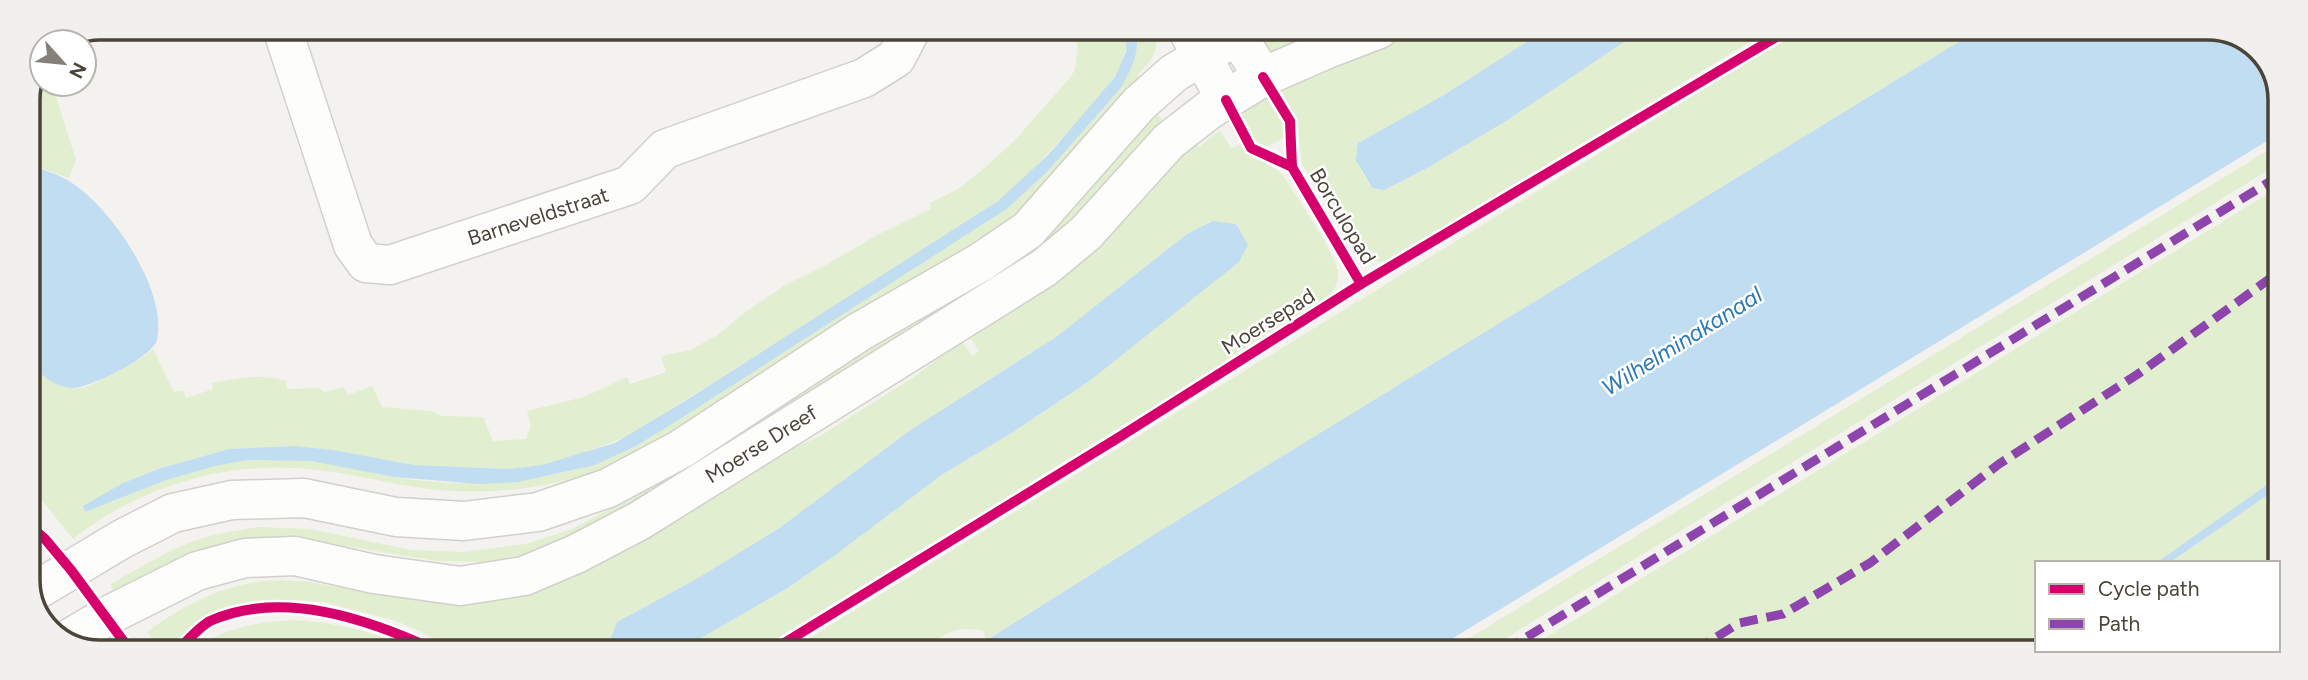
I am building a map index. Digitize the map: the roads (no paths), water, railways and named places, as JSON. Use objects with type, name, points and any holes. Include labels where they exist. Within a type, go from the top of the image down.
[{"type":"street","name":"Barneveldstraat","points":[[286,40],[353,245],[366,263],[390,265],[630,185],[665,149],[864,78],[896,58],[905,40]]},
{"type":"street","points":[[1244,40],[1263,77]]},
{"type":"street","name":"Moerse Dreef","points":[[76,635],[197,571],[245,558],[295,556],[374,574],[460,586],[524,576],[576,555],[639,521],[1044,268],[1086,233],[1169,141],[1209,110],[1263,77],[1350,40]]},
{"type":"street","name":"Moerse Dreef","points":[[41,588],[173,513],[232,500],[304,498],[396,517],[464,521],[538,512],[608,488],[681,449],[859,332],[981,262],[1028,230],[1139,104],[1174,73],[1194,43]]},
{"type":"street","points":[[1194,43],[1226,100]]},
{"type":"water","points":[[1127,40],[1137,40],[1131,68],[1120,89],[1047,172],[1008,208],[680,419],[636,446],[595,465],[518,482],[480,484],[394,477],[312,461],[247,460],[166,480],[85,512],[83,506],[123,483],[161,468],[229,449],[295,446],[414,465],[509,469],[542,465],[615,443],[998,201],[1048,155],[1115,77],[1126,52]]},
{"type":"water","points":[[1529,40],[1627,40],[1506,121],[1427,168],[1384,190],[1372,188],[1356,160],[1358,143],[1444,95]]},
{"type":"water","name":"Wilhelminakanaal","points":[[1962,40],[2208,40],[2223,42],[2241,50],[2258,67],[2263,77],[2268,96],[2268,140],[1450,640],[987,640],[1147,539]]},
{"type":"water","points":[[40,169],[72,183],[88,195],[119,231],[145,276],[154,298],[158,320],[157,340],[153,347],[119,371],[72,388],[53,382],[40,372]]},
{"type":"water","points":[[1213,221],[1236,224],[1248,245],[1239,262],[1088,382],[1010,434],[943,474],[786,589],[697,640],[610,640],[617,622],[698,578],[778,529],[909,431],[1056,337],[1187,234]]},
{"type":"water","points":[[2268,484],[2268,495],[2172,561],[2159,561]]}]
